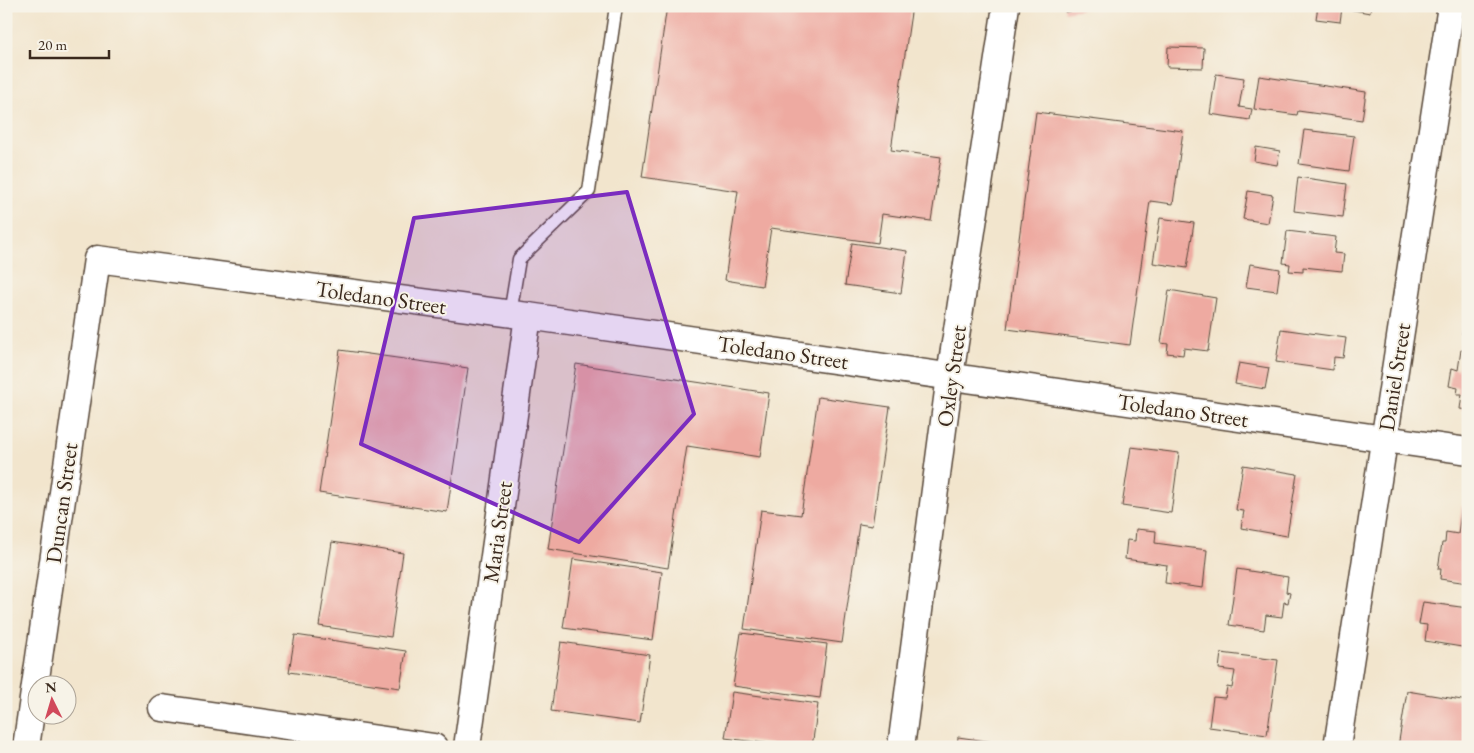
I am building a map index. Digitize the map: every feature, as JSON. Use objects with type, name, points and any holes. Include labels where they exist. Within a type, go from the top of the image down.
[{"type":"street","name":"Oxley Street","points":[[901,747],[950,376],[1006,6]]},
{"type":"street","name":"Daniel Street","points":[[1337,747],[1451,6]]},
{"type":"street","name":"Toledano Street","points":[[97,259],[519,315],[1468,451]]},
{"type":"street","name":"Duncan Street","points":[[26,747],[97,259]]},
{"type":"street","name":"Maria Street","points":[[467,747],[519,315]]},
{"type":"street","points":[[162,708],[434,747]]},
{"type":"lane","points":[[519,315],[519,259],[589,191],[616,6]]},
{"type":"highlighted area","points":[[627,192],[694,414],[579,542],[361,444],[414,218]]},
{"type":"building","points":[[667,6],[912,6],[891,150],[941,157],[931,221],[882,214],[878,243],[771,228],[762,286],[725,280],[738,191],[642,177]]},
{"type":"building","points":[[1064,6],[1095,6],[1095,7],[1065,12]]},
{"type":"building","points":[[1318,6],[1371,6],[1370,13],[1342,8],[1340,22],[1316,19]]},
{"type":"building","points":[[1168,47],[1204,48],[1203,68],[1167,67]]},
{"type":"building","points":[[1216,74],[1244,78],[1239,107],[1252,109],[1250,120],[1210,114]]},
{"type":"building","points":[[1259,76],[1366,92],[1362,120],[1298,111],[1297,115],[1254,109]]},
{"type":"building","points":[[1036,112],[1183,131],[1173,204],[1150,201],[1130,345],[1007,329]]},
{"type":"building","points":[[1304,130],[1354,136],[1349,171],[1299,164]]},
{"type":"building","points":[[1256,147],[1280,151],[1277,165],[1254,161]]},
{"type":"building","points":[[1298,177],[1347,184],[1343,217],[1294,211]]},
{"type":"building","points":[[1248,191],[1273,195],[1268,223],[1243,219]]},
{"type":"building","points":[[1160,218],[1194,223],[1187,268],[1153,263]]},
{"type":"building","points":[[1287,231],[1336,237],[1334,253],[1344,254],[1342,271],[1303,267],[1303,272],[1289,271],[1290,264],[1283,263]]},
{"type":"building","points":[[852,243],[907,251],[901,293],[845,285]]},
{"type":"building","points":[[1250,264],[1280,269],[1277,291],[1246,287]]},
{"type":"building","points":[[1169,290],[1216,298],[1208,351],[1184,348],[1183,355],[1167,353],[1168,344],[1161,343]]},
{"type":"building","points":[[1468,300],[1468,335],[1462,334]]},
{"type":"building","points":[[1281,329],[1346,338],[1343,358],[1334,357],[1333,370],[1276,362]]},
{"type":"building","points":[[340,350],[468,368],[447,512],[319,493]]},
{"type":"building","points":[[1461,350],[1468,351],[1468,410],[1460,409],[1462,394],[1457,394],[1458,388],[1449,386],[1452,368],[1458,370]]},
{"type":"building","points":[[1239,363],[1269,368],[1265,389],[1235,384]]},
{"type":"building","points":[[576,364],[769,393],[760,457],[687,446],[668,568],[548,549]]},
{"type":"building","points":[[818,397],[890,407],[872,526],[859,524],[842,643],[744,629],[761,510],[801,515]]},
{"type":"building","points":[[1131,447],[1179,453],[1171,513],[1122,506]]},
{"type":"building","points":[[1243,465],[1297,474],[1287,536],[1241,528],[1244,511],[1236,510]]},
{"type":"building","points":[[1462,506],[1468,507],[1468,583],[1440,579],[1441,569],[1438,569],[1442,543],[1445,543],[1446,532],[1458,534]]},
{"type":"building","points":[[1136,529],[1156,531],[1155,543],[1207,550],[1203,588],[1165,583],[1167,565],[1125,559],[1127,540],[1135,541]]},
{"type":"building","points":[[332,542],[403,553],[391,637],[319,626]]},
{"type":"building","points":[[573,559],[662,572],[653,640],[563,628]]},
{"type":"building","points":[[1237,569],[1288,577],[1286,592],[1290,593],[1288,603],[1284,602],[1282,617],[1266,615],[1264,630],[1229,625]]},
{"type":"building","points":[[1423,602],[1468,608],[1468,648],[1425,641],[1427,625],[1419,624]]},
{"type":"building","points":[[741,633],[827,644],[820,698],[733,686]]},
{"type":"building","points":[[295,635],[406,651],[400,688],[289,672]]},
{"type":"building","points":[[561,642],[650,655],[640,723],[551,711]]},
{"type":"building","points":[[1221,653],[1278,660],[1267,735],[1209,727],[1213,697],[1225,698],[1227,687],[1232,688],[1235,671],[1219,669]]},
{"type":"building","points":[[1407,691],[1468,701],[1468,747],[1398,747]]},
{"type":"building","points":[[732,692],[818,704],[812,747],[795,747],[725,738]]},
{"type":"building","points":[[958,737],[1023,746],[1023,747],[957,747]]}]
